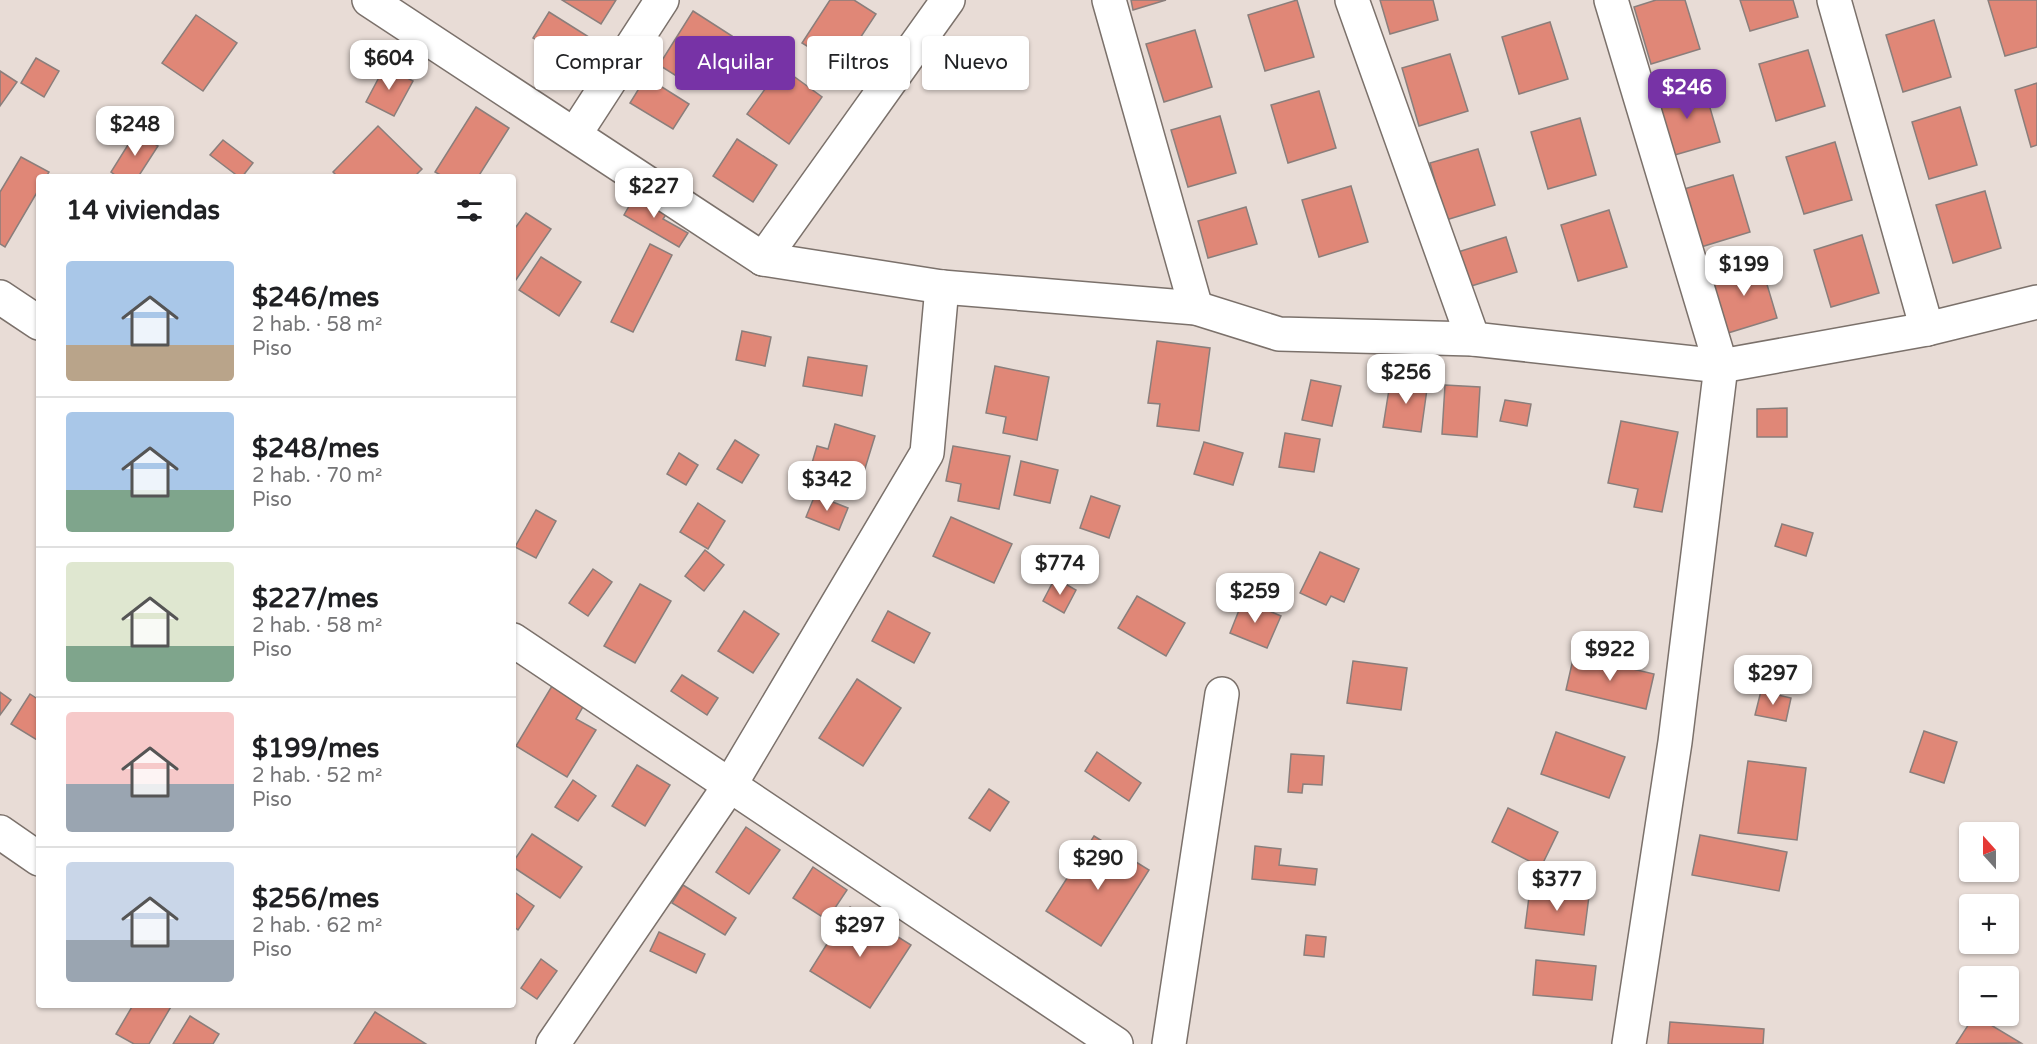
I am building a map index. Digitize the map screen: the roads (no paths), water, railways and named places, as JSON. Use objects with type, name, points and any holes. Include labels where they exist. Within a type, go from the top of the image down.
[{"type":"street","points":[[575,134],[662,0]]},
{"type":"street","points":[[764,259],[948,0]]},
{"type":"street","points":[[1110,0],[1196,308]]},
{"type":"street","points":[[1352,0],[1473,339]]},
{"type":"street","points":[[1611,0],[1721,366],[1675,742],[1629,1044]]},
{"type":"street","points":[[1834,0],[1927,329]]},
{"type":"street","points":[[386,5],[764,259],[942,287],[1196,308],[1279,334],[1473,339],[1721,366],[1927,329],[2037,302]]},
{"type":"street","points":[[553,1044],[730,785],[927,453],[942,287]]},
{"type":"street","points":[[0,297],[36,321]]},
{"type":"street","points":[[516,642],[1116,1044]]},
{"type":"street","points":[[1169,1044],[1222,694]]},
{"type":"street","points":[[0,832],[36,857]]}]
